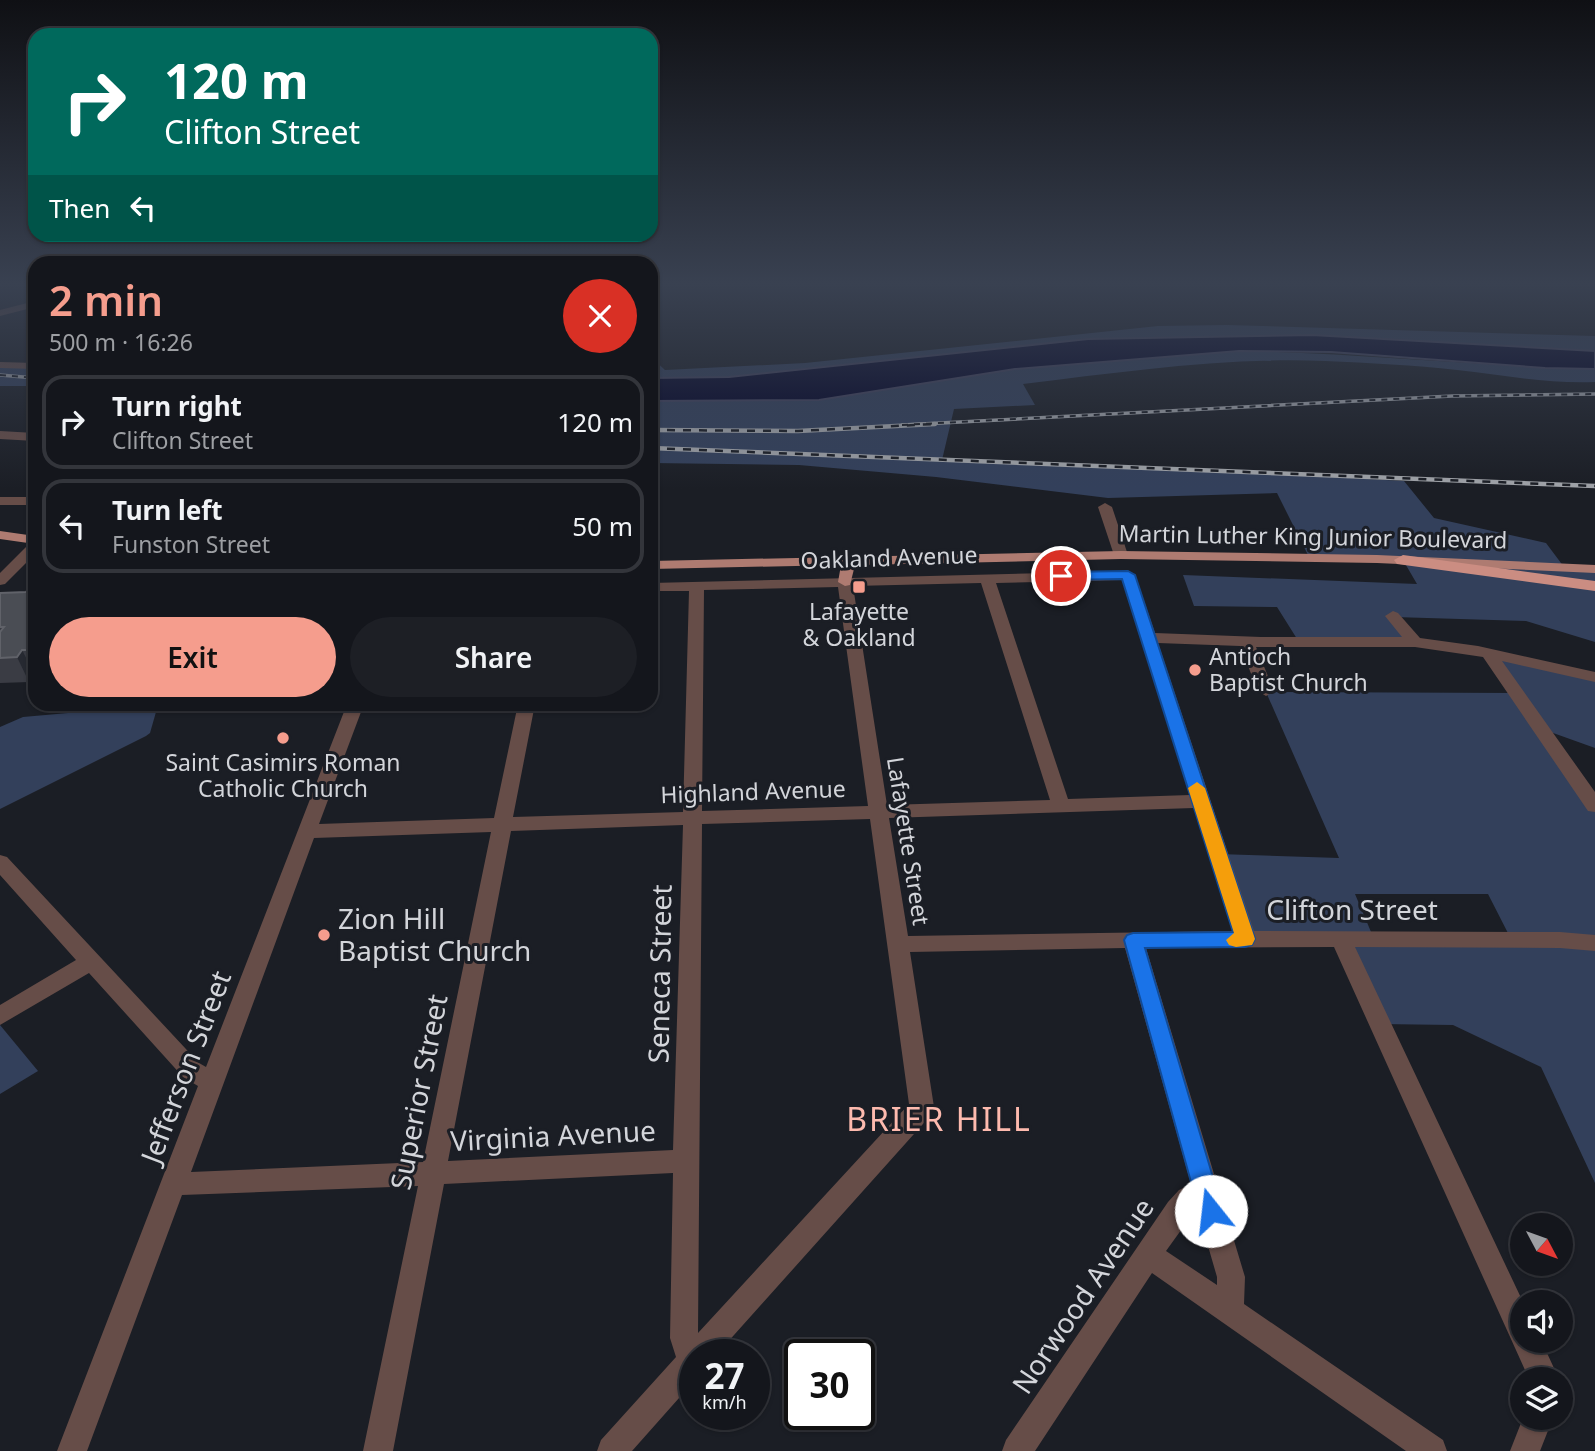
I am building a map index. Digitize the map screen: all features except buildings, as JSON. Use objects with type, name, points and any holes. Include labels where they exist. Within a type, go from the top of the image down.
[{"type":"highway","points":[[1403,560],[1595,586]]},
{"type":"main road","points":[[0,535],[28,539]]},
{"type":"main road","name":"Martin Luther King Junior Boulevard","points":[[658,565],[1121,555],[1403,560],[1595,569]]},
{"type":"main road","points":[[845,582],[847,567],[861,559]]},
{"type":"street","points":[[0,365],[28,366]]},
{"type":"street","points":[[0,435],[28,437]]},
{"type":"street","points":[[0,501],[28,501]]},
{"type":"street","points":[[1105,508],[1121,555]]},
{"type":"street","points":[[0,581],[28,553]]},
{"type":"street","name":"Oakland Avenue","points":[[658,587],[1128,575],[1147,638]]},
{"type":"street","points":[[987,578],[1061,806]]},
{"type":"street","name":"Lafayette Street","points":[[712,1339],[922,1107],[845,582]]},
{"type":"street","name":"Seneca Street","points":[[685,1339],[685,1161],[697,586]]},
{"type":"street","points":[[1393,617],[1415,642]]},
{"type":"street","points":[[1245,939],[1147,638],[1415,642],[1488,653],[1595,677]]},
{"type":"street","points":[[1246,641],[1266,691]]},
{"type":"street","points":[[1488,653],[1594,804]]},
{"type":"street","name":"Jefferson Street","points":[[72,1451],[352,711]]},
{"type":"street","name":"Superior Street","points":[[378,1451],[525,711]]},
{"type":"street","name":"Highland Avenue","points":[[307,831],[1201,801]]},
{"type":"street","points":[[0,862],[191,1070],[210,1081]]},
{"type":"street","name":"Clifton Street","points":[[899,944],[1245,939],[1537,939],[1595,943]]},
{"type":"street","points":[[1133,940],[1231,1277],[1230,1309]]},
{"type":"street","points":[[1341,940],[1510,1306]]},
{"type":"street","points":[[0,1016],[92,961]]},
{"type":"street","name":"Virginia Avenue","points":[[174,1183],[433,1174],[685,1161]]},
{"type":"street","name":"Norwood Avenue","points":[[1017,1451],[1177,1211],[1188,1199],[1205,1189]]},
{"type":"street","points":[[1148,1254],[1428,1450]]},
{"type":"street","points":[[612,1451],[679,1376]]},
{"type":"street","points":[[1525,1451],[1533,1430]]},
{"type":"shaded area","points":[[894,354],[949,354],[729,377],[658,378],[658,364],[665,370],[805,363]]},
{"type":"shaded area","points":[[949,354],[1205,354],[1015,369],[819,400],[658,401],[658,378],[729,377]]},
{"type":"shaded area","points":[[1205,354],[1319,354],[1595,369],[1595,382],[1578,382],[1408,365],[1287,360],[1174,366],[1023,384],[1035,405],[954,409],[942,460],[1122,466],[1404,481],[1434,518],[1546,543],[1564,567],[1595,569],[1595,642],[1526,621],[1394,617],[1415,642],[1299,642],[1277,607],[1194,606],[1183,575],[1417,584],[1403,560],[1309,557],[1277,493],[1108,498],[936,477],[799,465],[658,463],[658,401],[819,400],[1015,369]]},
{"type":"shaded area","points":[[1354,354],[1595,354],[1595,369],[1545,368]]},
{"type":"shaded area","points":[[0,365],[28,366],[28,386],[0,386]]},
{"type":"shaded area","points":[[1488,653],[1595,677],[1595,748],[1542,729],[1595,806],[1595,1183],[1541,1067],[1453,1025],[1380,1024],[1341,940],[1246,939],[1218,854],[1339,858],[1266,692],[1515,693]],"holes":[[[1355,894],[1488,894],[1511,939],[1374,939]]]},
{"type":"shaded area","points":[[90,711],[156,711],[150,733],[146,736],[0,809],[0,727],[23,717]]},
{"type":"shaded area","points":[[0,1025],[38,1071],[0,1094]]},
{"type":"railway","points":[[0,375],[28,377]]},
{"type":"railway","points":[[902,425],[1452,396],[1595,394]]},
{"type":"railway","points":[[658,430],[798,431],[935,424]]},
{"type":"railway","points":[[658,448],[1595,486]]},
{"type":"slow traffic","points":[[1197,788],[1245,939],[1236,940]]},
{"type":"place","name":"Lafayette & Oakland","points":[[859,587]]},
{"type":"place","name":"Antioch Baptist Church","points":[[1195,670]]},
{"type":"place","name":"Saint Casimirs Roman Catholic Church","points":[[283,738]]},
{"type":"place","name":"Zion Hill Baptist Church","points":[[324,935]]},
{"type":"district","name":"BRIER HILL","points":[[939,1120]]},
{"type":"route","points":[[1061,576],[1128,575],[1245,939],[1133,940],[1211,1211]]}]
